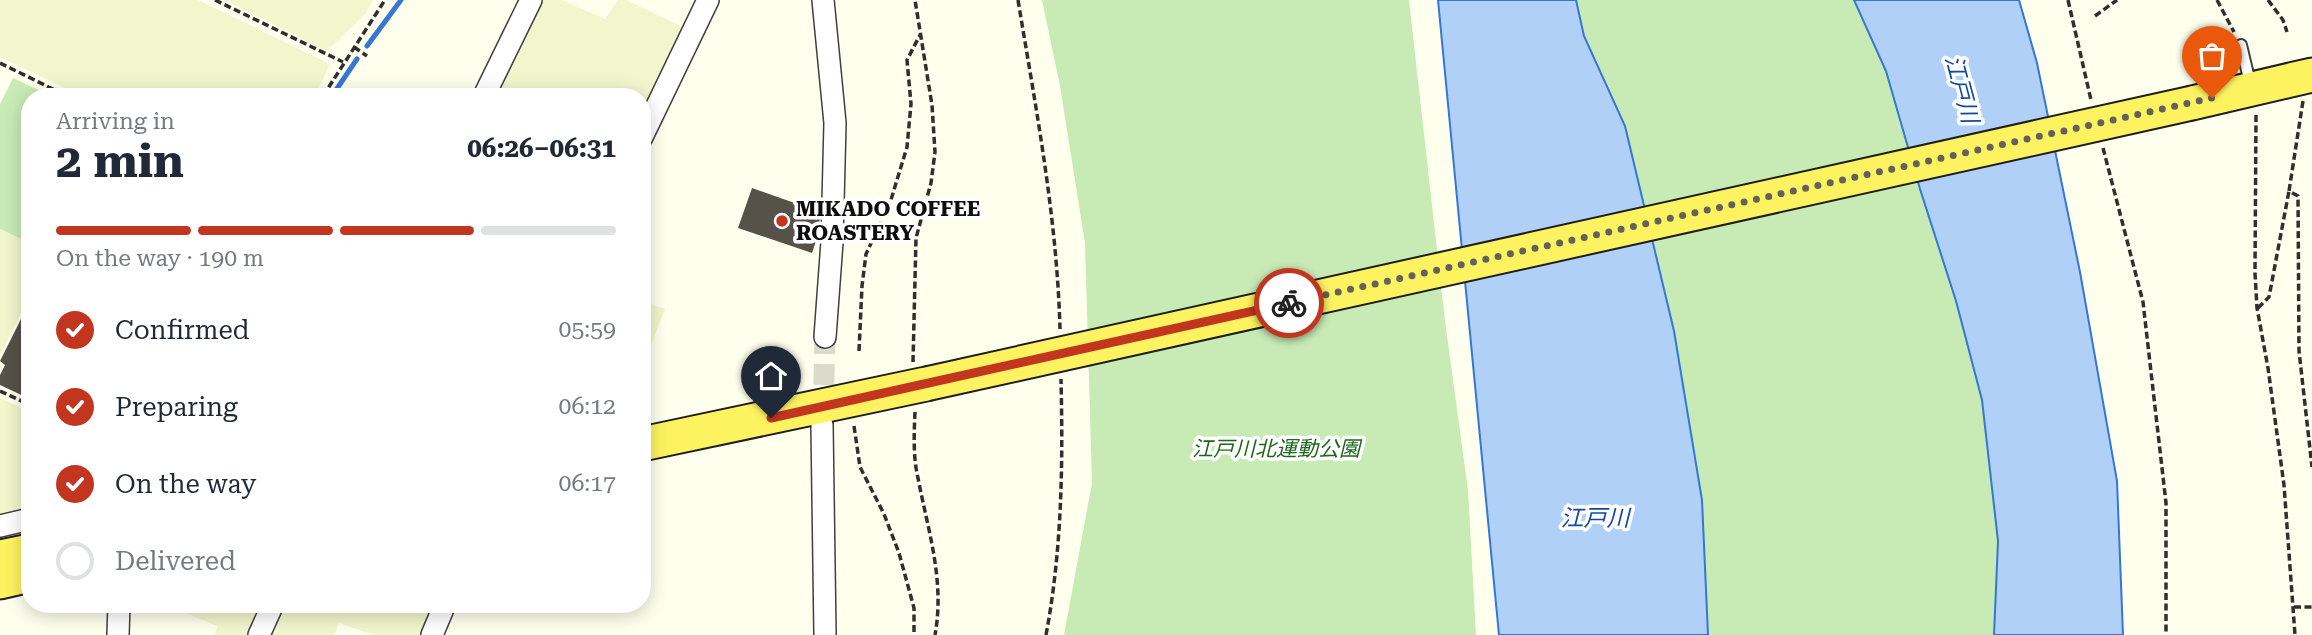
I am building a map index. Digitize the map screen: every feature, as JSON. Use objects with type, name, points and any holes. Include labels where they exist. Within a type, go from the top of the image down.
[{"type":"main road","points":[[651,443],[810,419],[918,386],[2192,103],[2254,100],[2308,87]]},
{"type":"main road","points":[[0,557],[21,553]]},
{"type":"main road","points":[[0,582],[21,577]]},
{"type":"street","points":[[488,88],[531,0]]},
{"type":"street","points":[[651,118],[708,0]]},
{"type":"street","points":[[823,0],[835,123],[832,243],[825,337]]},
{"type":"street","points":[[810,419],[825,635]]},
{"type":"street","points":[[0,526],[21,521]]},
{"type":"street","points":[[118,613],[118,635]]},
{"type":"street","points":[[259,635],[269,613]]},
{"type":"street","points":[[432,635],[441,613]]},
{"type":"lane","points":[[2241,45],[2254,100]]},
{"type":"path","points":[[215,0],[343,62]]},
{"type":"path","points":[[328,88],[385,0]]},
{"type":"path","points":[[915,0],[932,105],[935,152],[931,183],[916,238],[918,386],[914,438],[917,476],[938,574],[935,635]]},
{"type":"path","points":[[1018,0],[1050,194],[1059,276],[1060,330]]},
{"type":"path","points":[[2068,0],[2091,101]]},
{"type":"path","points":[[2095,16],[2117,0]]},
{"type":"path","points":[[2217,0],[2241,45]]},
{"type":"path","points":[[2267,0],[2283,20],[2287,32]]},
{"type":"path","points":[[859,351],[866,254],[890,203],[907,148],[911,104],[906,60],[922,34]]},
{"type":"path","points":[[353,47],[367,56]]},
{"type":"path","points":[[0,63],[51,88]]},
{"type":"path","points":[[2257,308],[2269,297],[2308,87]]},
{"type":"path","points":[[2254,100],[2257,308],[2282,472],[2295,635]]},
{"type":"path","points":[[2102,141],[2143,302],[2166,503],[2166,635]]},
{"type":"path","points":[[2289,191],[2298,196],[2299,351],[2312,467]]},
{"type":"path","points":[[1046,635],[1055,590],[1063,465],[1061,370]]},
{"type":"path","points":[[0,391],[21,401]]},
{"type":"path","points":[[853,424],[860,467],[884,514],[899,552],[914,608],[914,635]]},
{"type":"path","points":[[2294,607],[2312,607]]},
{"type":"green space","points":[[0,0],[198,0],[330,64],[319,88],[65,88],[0,57]]},
{"type":"green space","points":[[225,0],[373,0],[366,13],[327,51]]},
{"type":"green space","points":[[536,0],[562,0],[605,19],[618,0],[626,0],[683,27],[651,96],[651,88],[495,88]]},
{"type":"green space","name":"江戸川北運動公園","points":[[1042,0],[1409,0],[1445,321],[1468,490],[1476,635],[1064,635],[1092,483],[1085,243],[1060,86]]},
{"type":"green space","points":[[1576,0],[1854,0],[1886,71],[1956,301],[1982,400],[1998,541],[1994,635],[1708,635],[1625,126],[1584,36]]},
{"type":"green space","points":[[13,78],[34,88],[21,88],[21,239],[0,229],[0,104]]},
{"type":"green space","points":[[0,229],[21,239],[21,312],[0,355]]},
{"type":"green space","points":[[651,304],[665,309],[651,345]]},
{"type":"green space","points":[[0,398],[21,408],[21,512],[0,516]]},
{"type":"green space","points":[[186,613],[257,613],[246,635],[215,635],[217,626]]},
{"type":"green space","points":[[277,613],[431,613],[422,635],[374,635],[339,623],[334,635],[267,635]]},
{"type":"water","name":"江戸川","points":[[1438,0],[1576,0],[1584,36],[1625,126],[1674,331],[1702,500],[1708,635],[1499,635]]},
{"type":"water","name":"江戸川","points":[[1854,0],[2019,0],[2037,63],[2080,272],[2117,481],[2123,635],[1994,635],[1998,541],[1982,400],[1956,301],[1886,71]]},
{"type":"building","name":"MIKADO COFFEE ROASTERY","points":[[752,188],[820,212],[819,232],[812,253],[738,228]]},
{"type":"building","points":[[21,319],[21,395],[0,385],[0,375],[5,365],[0,361]]},
{"type":"waterway","points":[[367,46],[401,0]]},
{"type":"waterway","points":[[337,88],[357,59]]},
{"type":"tunnel","points":[[823,416],[825,337]]},
{"type":"way so far","points":[[1289,303],[2212,98]]},
{"type":"place","name":"MIKADO COFFEE ROASTERY","points":[[782,221]]},
{"type":"route","points":[[771,418],[1289,303]]}]
